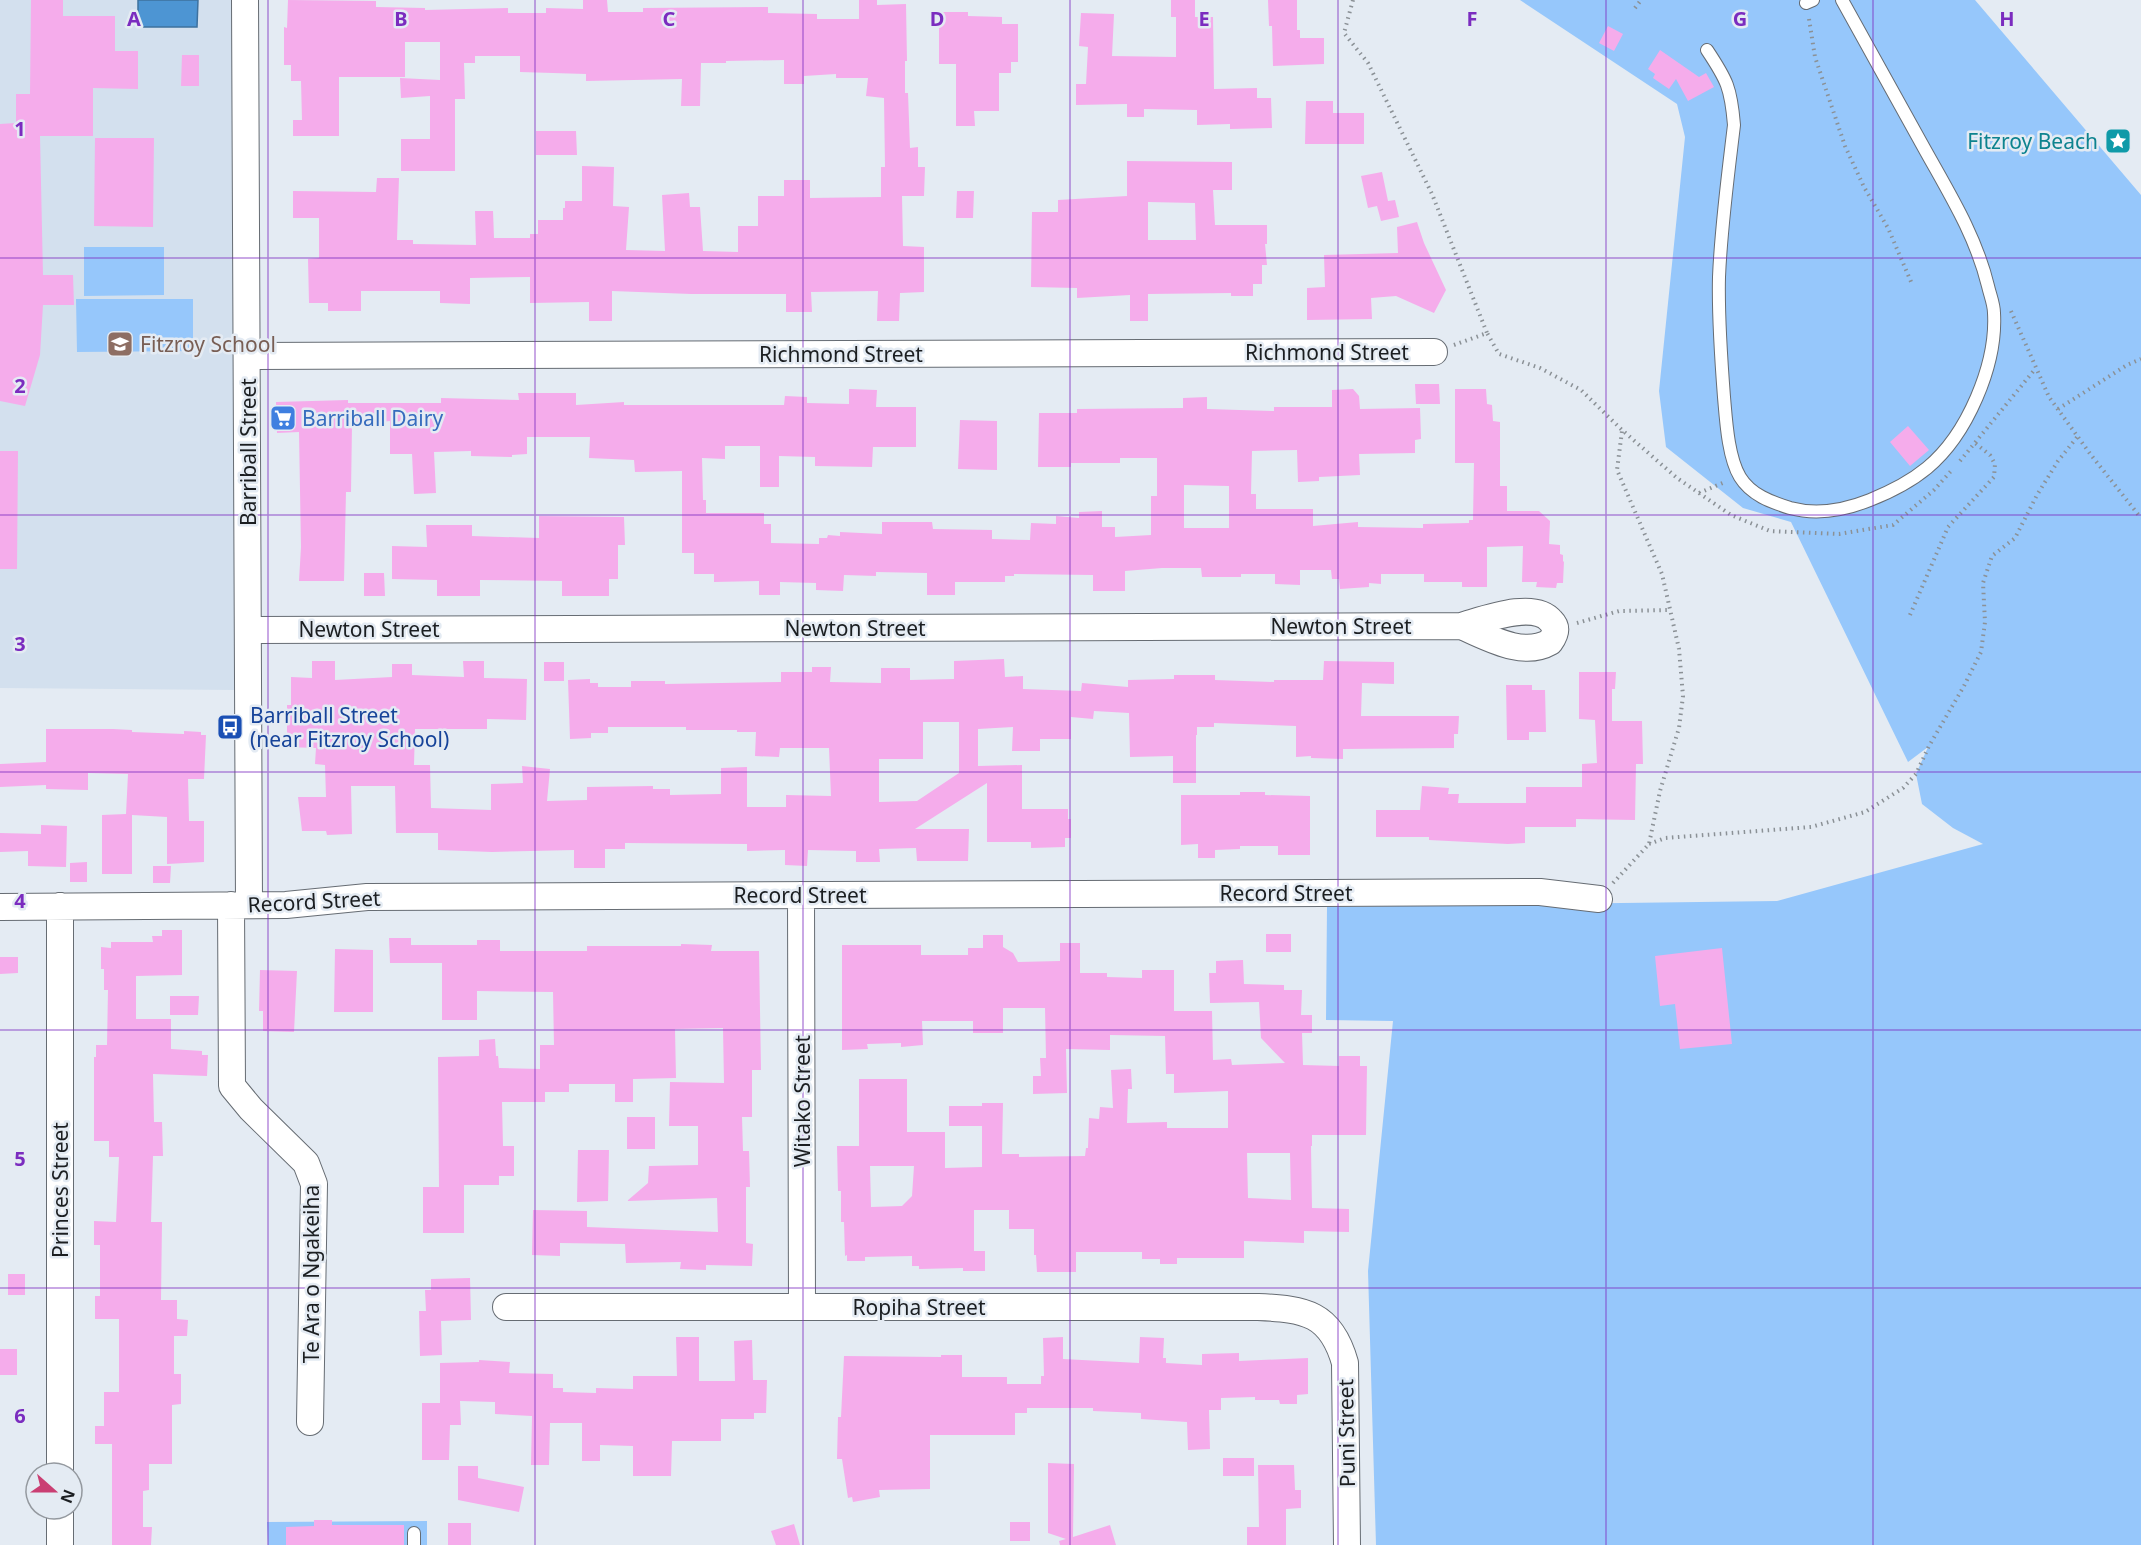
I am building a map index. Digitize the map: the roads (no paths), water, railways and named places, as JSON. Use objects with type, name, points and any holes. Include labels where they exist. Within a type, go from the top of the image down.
[{"type":"street","name":"Barriball Street","points":[[240,904],[249,630],[245,0]]},
{"type":"street","name":"Richmond Street","points":[[248,356],[1434,352]]},
{"type":"street","name":"Newton Street","points":[[249,630],[1461,626],[1511,613],[1528,612],[1550,618],[1556,629],[1550,642],[1524,648],[1507,645],[1461,626]]},
{"type":"street","name":"Record Street","points":[[0,907],[286,904],[367,897],[1540,892],[1599,899]]},
{"type":"street","name":"Witako Street","points":[[801,895],[802,1307]]},
{"type":"street","name":"Te Ara o Ngakeiha","points":[[240,904],[232,1086],[251,1109],[306,1163],[314,1184],[310,1422]]},
{"type":"street","name":"Princes Street","points":[[60,906],[60,1461]]},
{"type":"street","name":"Ropiha Street","points":[[506,1307],[1258,1307],[1291,1309],[1312,1316],[1327,1327]]},
{"type":"street","name":"Puni Street","points":[[1327,1327],[1339,1342],[1345,1363],[1347,1545]]},
{"type":"street","points":[[60,1521],[60,1545]]},
{"type":"lane","points":[[1707,50],[1726,79],[1732,102],[1734,125],[1719,277],[1721,357],[1727,433],[1739,476],[1749,489],[1770,502],[1799,510],[1828,511],[1853,507],[1885,494],[1928,467],[1944,450],[1959,429],[1980,389],[1990,359],[1994,337],[1994,310],[1984,270],[1969,228],[1842,0]]},
{"type":"place","name":"Fitzroy Beach","points":[[2118,141]]},
{"type":"place","name":"Fitzroy School","points":[[120,344]]},
{"type":"place","name":"Barriball Dairy","points":[[283,418]]},
{"type":"place","name":"Barriball Street (near Fitzroy School)","points":[[230,727]]}]
